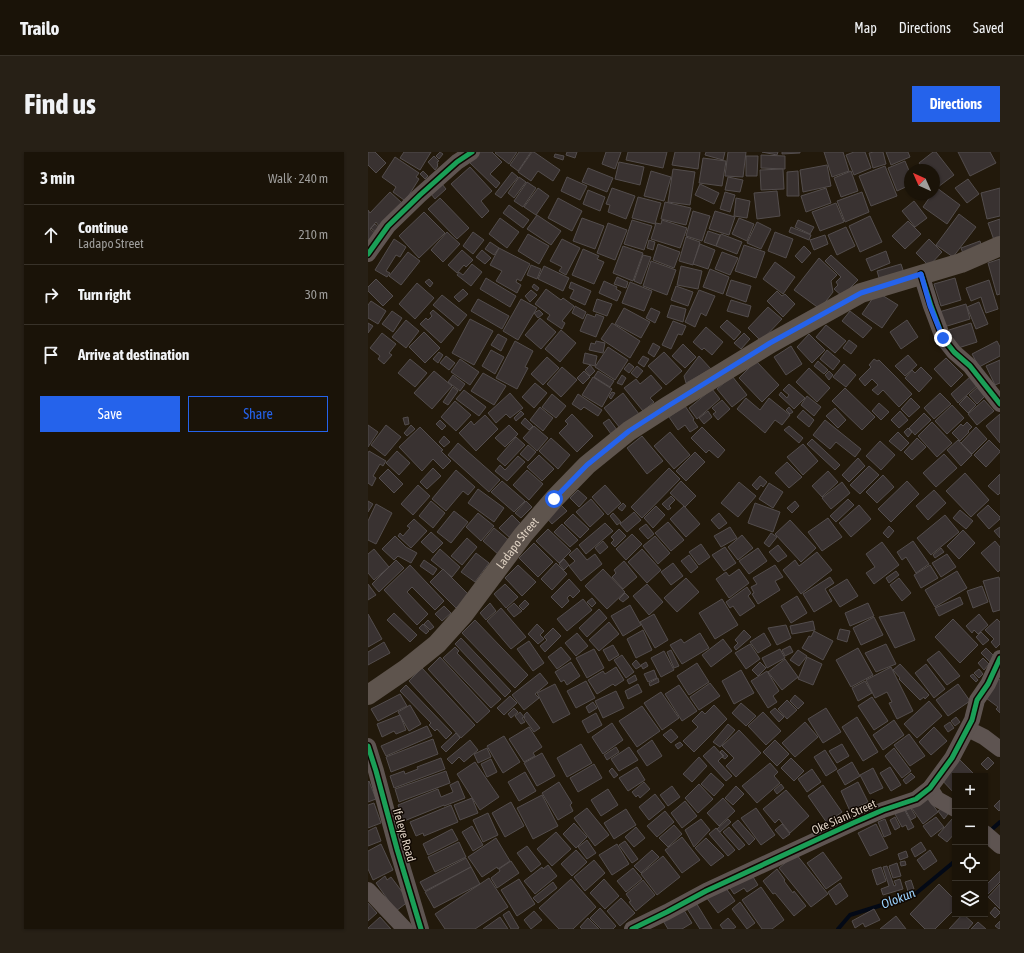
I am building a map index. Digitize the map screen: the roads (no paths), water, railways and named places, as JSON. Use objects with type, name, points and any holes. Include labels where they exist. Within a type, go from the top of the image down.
[{"type":"main road","name":"Ladapo Street","points":[[368,695],[406,669],[437,644],[464,614],[523,535],[554,499],[587,465],[629,431],[770,343],[861,293],[961,263],[1000,246]]},
{"type":"street","points":[[368,254],[388,226],[420,195],[458,162],[472,152]]},
{"type":"street","points":[[921,274],[930,306],[943,338],[954,352],[970,366],[1000,404]]},
{"type":"street","name":"Oke Siani Street","points":[[632,929],[706,891],[852,823],[883,810],[916,799],[930,788],[952,758],[972,720],[977,700],[988,684],[1000,658]]},
{"type":"street","points":[[968,729],[984,737],[1000,749]]},
{"type":"street","name":"Ifeleye Road","points":[[368,746],[421,929]]},
{"type":"street","points":[[930,788],[936,799],[952,807]]},
{"type":"street","points":[[368,890],[405,929]]},
{"type":"waterway","name":"Olokun","points":[[990,831],[1000,822]]},
{"type":"waterway","name":"Olokun","points":[[838,929],[850,915],[914,895],[952,863]]}]
